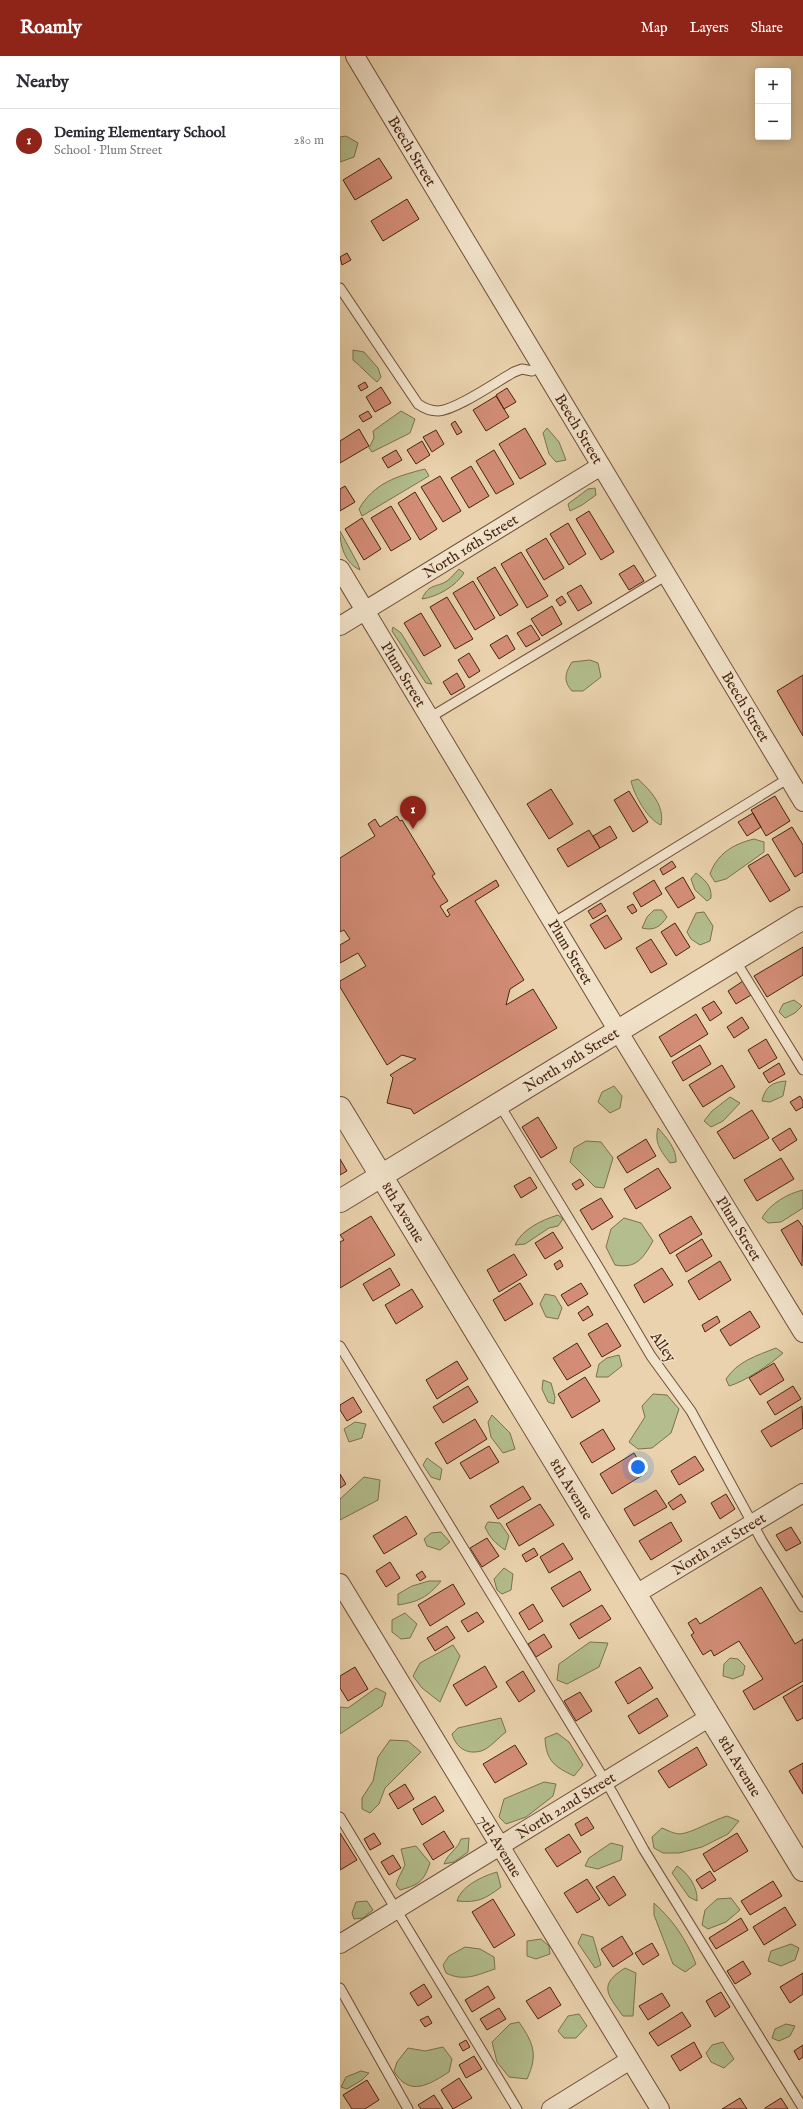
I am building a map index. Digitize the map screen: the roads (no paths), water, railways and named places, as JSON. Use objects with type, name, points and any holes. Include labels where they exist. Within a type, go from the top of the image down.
[{"type":"street","name":"Beech Street","points":[[355,56],[803,802]]},
{"type":"street","name":"North 16th Street","points":[[340,626],[601,466]]},
{"type":"street","name":"Plum Street","points":[[340,569],[618,1031],[803,1334]]},
{"type":"street","name":"North 19th Street","points":[[340,1201],[803,918]]},
{"type":"street","name":"8th Avenue","points":[[340,1108],[803,1870]]},
{"type":"street","name":"North 21st Street","points":[[636,1594],[803,1493]]},
{"type":"street","name":"7th Avenue","points":[[340,1583],[660,2109]]},
{"type":"street","name":"North 22nd Street","points":[[340,1944],[710,1717]]},
{"type":"street","points":[[551,2109],[630,2060]]},
{"type":"lane","points":[[340,288],[418,404],[426,410],[440,411],[452,407],[514,372],[522,369],[532,371],[541,366]]},
{"type":"lane","points":[[429,718],[667,575]]},
{"type":"lane","points":[[553,923],[789,778]]},
{"type":"lane","points":[[735,960],[803,1070]]},
{"type":"lane","name":"Alley","points":[[499,1104],[651,1356],[694,1417],[752,1524],[803,1607]]},
{"type":"lane","points":[[340,1346],[605,1781],[644,1850],[803,2108]]},
{"type":"lane","points":[[340,1817],[517,2109]]},
{"type":"lane","points":[[340,1988],[408,2109]]},
{"type":"place","name":"Deming Elementary School","points":[[413,829]]}]
